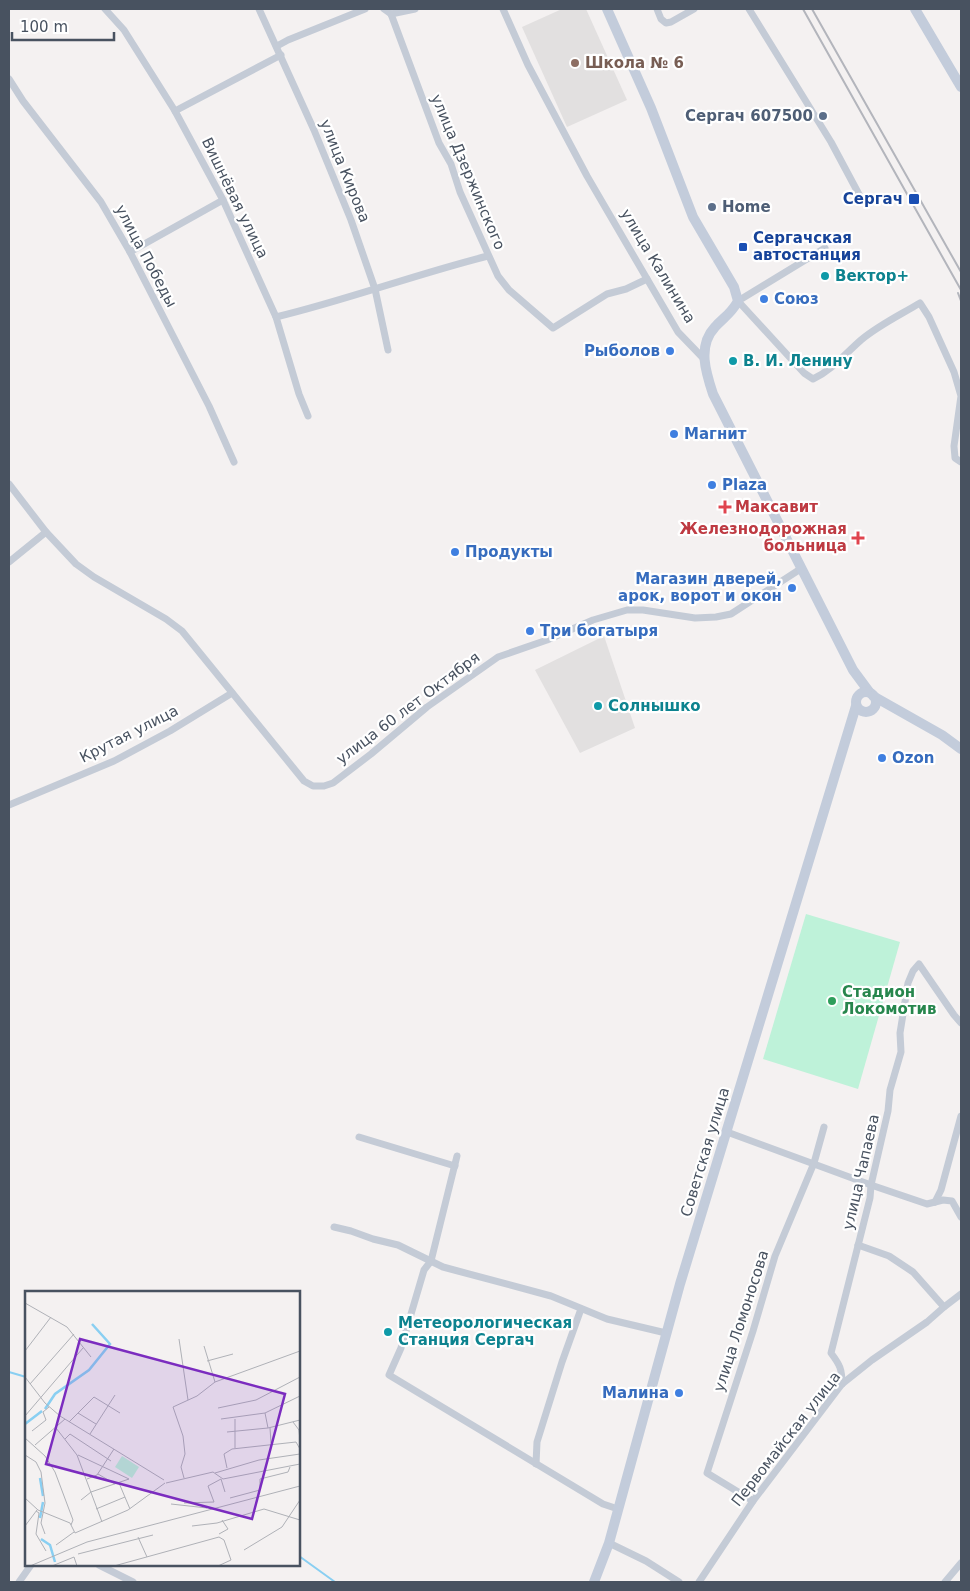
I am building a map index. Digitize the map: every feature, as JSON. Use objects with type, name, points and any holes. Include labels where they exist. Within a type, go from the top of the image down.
[{"type":"main road","points":[[607,9],[651,108],[693,216],[734,287],[738,301],[733,311],[714,329],[708,340],[704,358],[705,371],[713,394],[853,670],[876,703],[869,711]]},
{"type":"main road","points":[[915,9],[961,87]]},
{"type":"main road","points":[[853,670],[858,709],[869,711],[894,708]]},
{"type":"main road","points":[[856,702],[863,693],[872,695],[942,735],[961,749]]},
{"type":"main road","name":"Советская улица","points":[[594,1582],[609,1543],[666,1333],[856,702]]},
{"type":"main road","name":"Советская улица","points":[[848,731],[869,711]]},
{"type":"street","name":"Вишнёвая улица","points":[[105,9],[124,30],[175,111],[223,200],[276,317],[299,394],[308,416]]},
{"type":"street","name":"улица Кирова","points":[[259,9],[314,130],[351,220],[375,289],[388,350]]},
{"type":"street","points":[[277,46],[365,9]]},
{"type":"street","points":[[384,9],[391,14],[415,9]]},
{"type":"street","name":"улица Калинина","points":[[503,9],[528,65],[587,176],[678,332],[704,358]]},
{"type":"street","points":[[657,9],[661,19],[666,23],[694,9]]},
{"type":"street","points":[[749,9],[831,142],[862,200]]},
{"type":"street","name":"улица Дзержинского","points":[[391,14],[439,143],[451,164],[460,192],[488,256],[498,276],[509,290],[553,328],[607,294],[647,279]]},
{"type":"street","points":[[175,111],[281,55]]},
{"type":"street","name":"улица Победы","points":[[9,79],[23,101],[101,202],[130,252],[209,406],[234,462]]},
{"type":"street","points":[[130,252],[223,200]]},
{"type":"street","points":[[825,248],[738,301],[804,373],[813,379],[825,373],[862,339],[920,303],[929,317],[954,372],[961,396],[954,446],[955,458],[961,462]]},
{"type":"street","points":[[276,317],[320,306],[488,256]]},
{"type":"street","points":[[9,484],[46,532],[76,564],[94,577],[166,618],[182,631],[232,693]]},
{"type":"street","points":[[9,562],[46,532]]},
{"type":"street","name":"улица 60 лет Октября","points":[[232,693],[304,781],[313,786],[324,786],[333,783],[427,707],[498,657],[547,640],[592,620],[627,610],[642,610],[695,618],[731,614],[802,568]]},
{"type":"street","name":"Крутая улица","points":[[9,805],[114,761],[170,731],[232,693]]},
{"type":"street","name":"улица Чапаева","points":[[842,1384],[840,1366],[831,1354],[870,1198],[871,1185],[888,1112],[890,1090],[901,1052],[900,1033],[908,983],[913,971],[919,964],[961,1023]]},
{"type":"street","points":[[935,1202],[941,1190],[961,1116]]},
{"type":"street","name":"улица Ломоносова","points":[[753,1501],[706,1473],[753,1331],[775,1256],[814,1163],[824,1127]]},
{"type":"street","points":[[727,1132],[927,1204],[942,1200],[961,1203]]},
{"type":"street","points":[[359,1137],[455,1166]]},
{"type":"street","points":[[457,1156],[431,1261],[424,1270],[401,1348],[389,1375],[603,1504],[618,1509]]},
{"type":"street","points":[[952,1201],[961,1217]]},
{"type":"street","points":[[334,1227],[398,1245],[442,1267],[552,1296],[581,1310],[607,1319],[666,1333]]},
{"type":"street","points":[[858,1246],[889,1256],[913,1272],[944,1307]]},
{"type":"street","name":"Первомайская улица","points":[[699,1582],[753,1501],[842,1384],[872,1360],[927,1322],[961,1294]]},
{"type":"street","points":[[536,1464],[537,1442],[562,1362],[581,1310]]},
{"type":"street","points":[[609,1543],[646,1561],[679,1582]]},
{"type":"street","points":[[945,1582],[961,1563]]},
{"type":"street","points":[[18,1582],[30,1566]]},
{"type":"street","points":[[101,1566],[133,1582]]},
{"type":"shaded area","name":"Школа № 6","points":[[562,9],[586,9],[627,100],[567,127],[522,27]]},
{"type":"shaded area","points":[[604,636],[635,728],[580,753],[535,670]]},
{"type":"green space","name":"Стадион Локомотив","points":[[806,914],[900,942],[858,1089],[763,1059]]},
{"type":"waterway","points":[[9,1372],[25,1377]]},
{"type":"waterway","points":[[300,1557],[335,1582]]},
{"type":"railway","points":[[803,9],[961,290]]},
{"type":"railway","points":[[812,9],[961,272]]},
{"type":"railway","points":[[958,293],[961,301]]},
{"type":"place","name":"Школа № 6","points":[[575,63]]},
{"type":"place","name":"Сергач 607500","points":[[823,116]]},
{"type":"place","name":"Сергач","points":[[914,199]]},
{"type":"place","name":"Home","points":[[712,207]]},
{"type":"place","name":"Сергачская автостанция","points":[[743,247]]},
{"type":"place","name":"Вектор+","points":[[825,276]]},
{"type":"place","name":"Союз","points":[[764,299]]},
{"type":"place","name":"Рыболов","points":[[670,351]]},
{"type":"place","name":"В. И. Ленину","points":[[733,361]]},
{"type":"place","name":"Магнит","points":[[674,434]]},
{"type":"place","name":"Plaza","points":[[712,485]]},
{"type":"place","name":"Максавит","points":[[725,507]]},
{"type":"place","name":"Железнодорожная больница","points":[[858,538]]},
{"type":"place","name":"Продукты","points":[[455,552]]},
{"type":"place","name":"Магазин дверей, арок, ворот и окон","points":[[792,588]]},
{"type":"place","name":"Три богатыря","points":[[530,631]]},
{"type":"place","name":"Солнышко","points":[[598,706]]},
{"type":"place","name":"Ozon","points":[[882,758]]},
{"type":"place","name":"Стадион Локомотив","points":[[832,1001]]},
{"type":"place","name":"Метеорологическая Станция Сергач","points":[[388,1332]]},
{"type":"place","name":"Малина","points":[[679,1393]]}]
